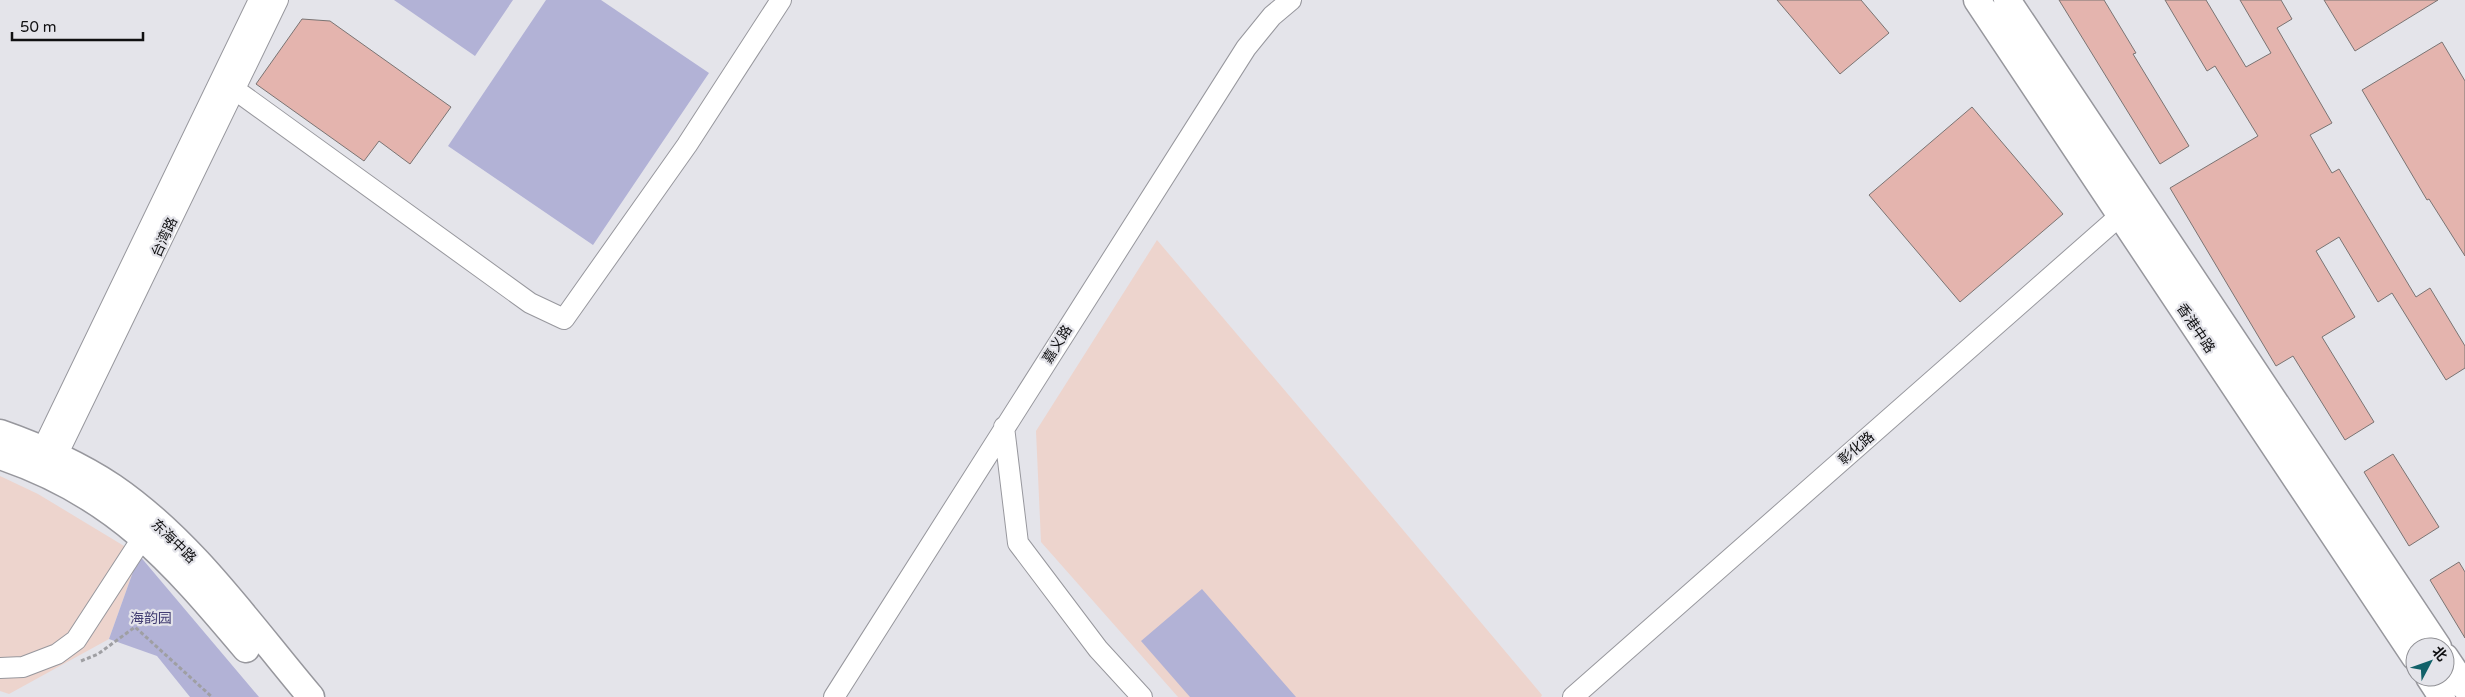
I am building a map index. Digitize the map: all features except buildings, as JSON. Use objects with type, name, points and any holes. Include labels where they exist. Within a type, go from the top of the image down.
[{"type":"main road","name":"香港中路","points":[[2001,5],[2405,640]]},
{"type":"main road","name":"香港中路","points":[[2129,207],[2431,637]]},
{"type":"main road","name":"东海中路","points":[[0,434],[45,461],[143,537],[192,585],[287,697]]},
{"type":"main road","name":"东海中路","points":[[0,456],[45,461],[113,488],[175,540],[204,570],[311,697]]},
{"type":"main road","points":[[2455,672],[2465,687]]},
{"type":"street","name":"台湾路","points":[[45,461],[151,266],[227,86],[259,0]]},
{"type":"street","name":"台湾路","points":[[227,86],[278,0]]},
{"type":"street","points":[[227,86],[530,303],[564,319],[687,145],[781,0]]},
{"type":"street","name":"嘉义路","points":[[834,697],[1246,48],[1272,16],[1291,0]]},
{"type":"street","name":"彰化路","points":[[1573,697],[2129,207]]},
{"type":"street","points":[[1004,427],[1018,543],[1098,649],[1142,697]]},
{"type":"street","points":[[0,668],[24,667],[68,647],[90,621],[143,537]]},
{"type":"path","points":[[72,665],[98,654],[135,627],[212,697]]},
{"type":"shaded area","points":[[1157,240],[1542,695],[1541,697],[1178,697],[1041,542],[1036,431]]},
{"type":"shaded area","points":[[0,476],[38,494],[139,555],[109,639],[9,694],[0,691]]},
{"type":"green space","points":[[394,0],[513,0],[475,56]]},
{"type":"green space","points":[[546,0],[601,0],[709,73],[593,245],[448,146]]},
{"type":"green space","name":"海韵园","points":[[139,555],[259,697],[190,697],[157,656],[109,639]]},
{"type":"green space","points":[[1202,589],[1296,697],[1190,697],[1141,641]]}]
